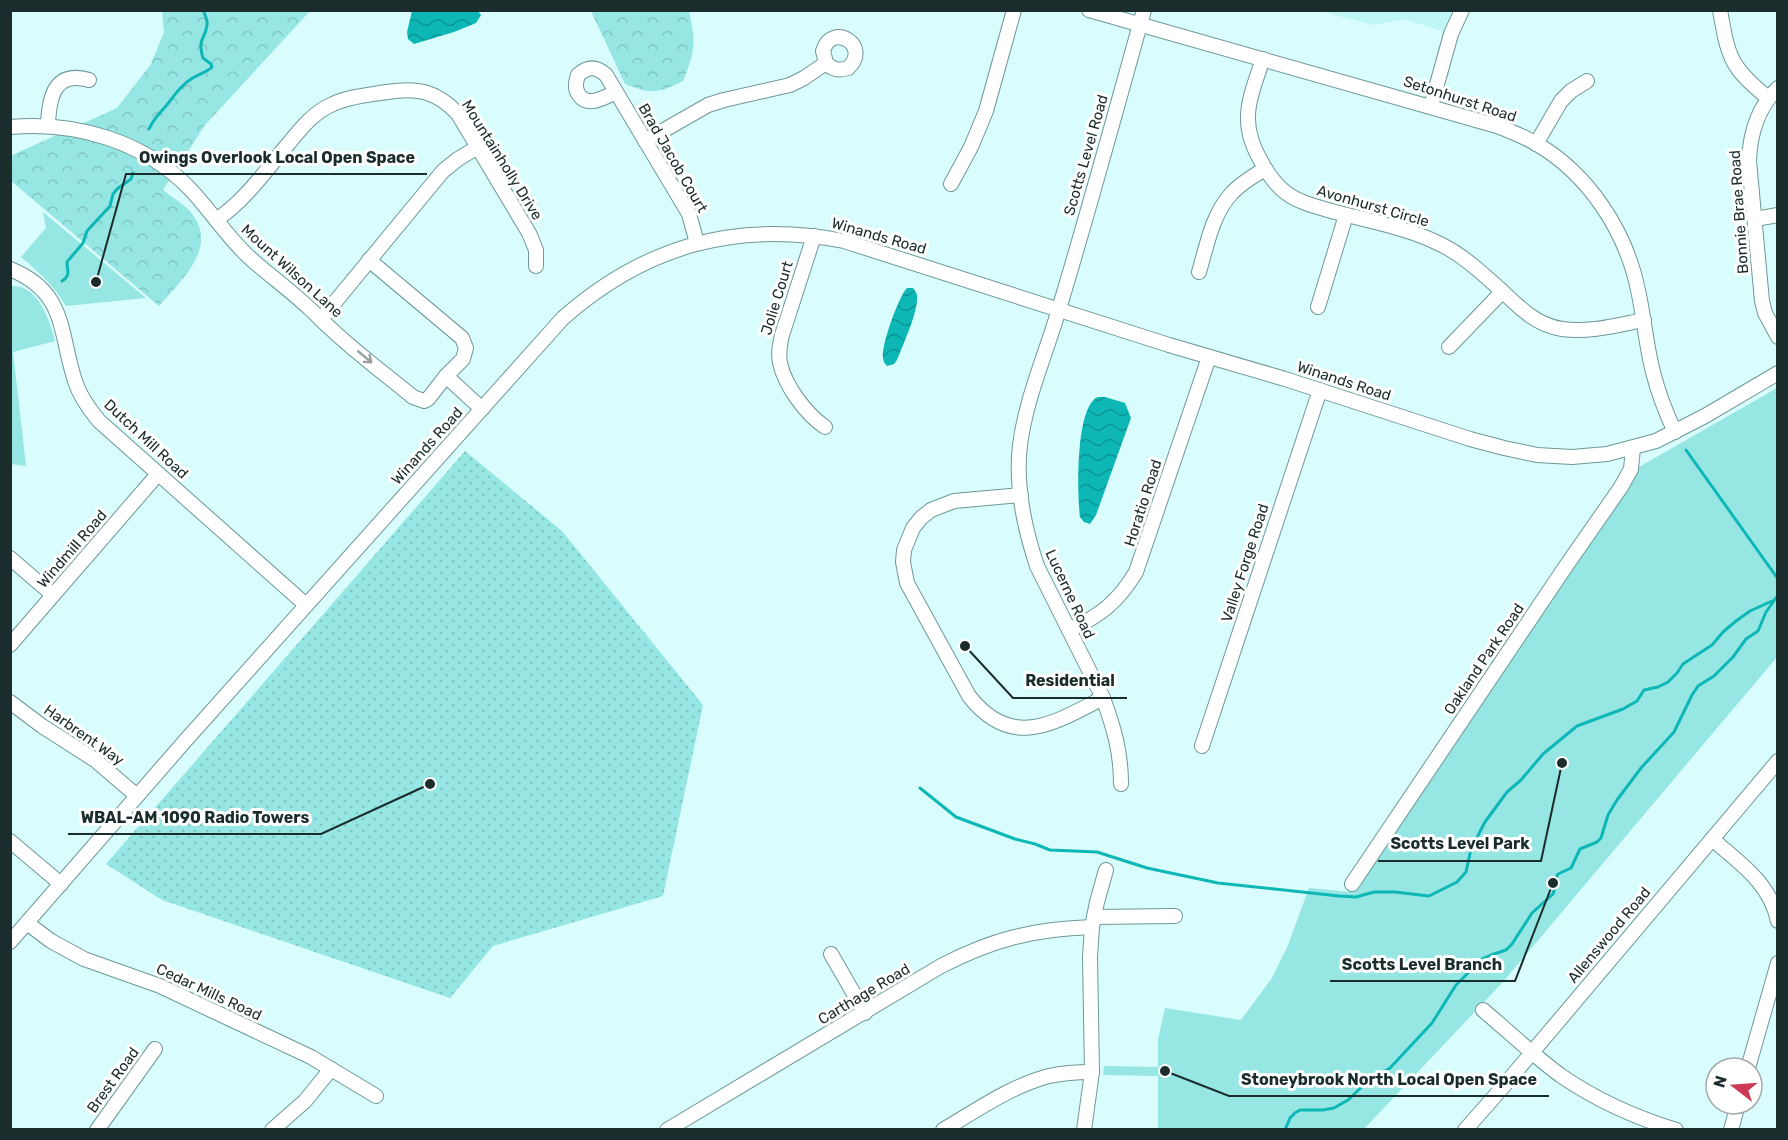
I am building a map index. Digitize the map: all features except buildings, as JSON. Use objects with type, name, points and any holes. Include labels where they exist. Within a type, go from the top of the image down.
[{"type":"street","points":[[951,184],[971,147],[986,111],[1014,10]]},
{"type":"street","name":"Setonhurst Road","points":[[1089,10],[1497,126],[1536,144],[1556,158],[1599,202],[1626,251],[1638,288],[1653,372],[1675,432]]},
{"type":"street","name":"Scotts Level Road","points":[[1059,309],[1144,10]]},
{"type":"street","points":[[1431,106],[1451,34],[1462,10]]},
{"type":"street","points":[[1720,10],[1726,42],[1734,64],[1750,83],[1773,93]]},
{"type":"street","name":"Avonhurst Circle","points":[[1263,59],[1251,94],[1247,125],[1250,140],[1265,169],[1285,192],[1296,199],[1422,236],[1440,244],[1466,260],[1522,311],[1534,319],[1561,329],[1593,329],[1644,320]]},
{"type":"street","points":[[645,141],[708,105],[790,85],[826,63]]},
{"type":"street","points":[[48,125],[50,101],[57,86],[69,78],[89,80]]},
{"type":"street","points":[[1536,144],[1561,101],[1571,91],[1587,81]]},
{"type":"street","name":"Mountainholly Drive","points":[[216,220],[241,200],[313,115],[334,103],[349,98],[409,89],[428,92],[451,106],[458,114],[529,233],[536,250],[536,266]]},
{"type":"street","name":"Brad Jacob Court","points":[[616,92],[689,214],[697,243]]},
{"type":"street","name":"Bonnie Brae Road","points":[[1773,93],[1760,111],[1750,142],[1749,161],[1762,301],[1765,313],[1778,337]]},
{"type":"street","name":"Mount Wilson Lane","points":[[10,127],[48,125],[91,133],[148,156],[189,188],[249,257],[413,398],[424,401],[431,396],[446,376]]},
{"type":"street","points":[[321,319],[443,171],[478,147]]},
{"type":"street","points":[[1199,272],[1215,220],[1222,207],[1232,194],[1265,169]]},
{"type":"street","points":[[1318,307],[1346,215]]},
{"type":"street","points":[[1755,219],[1778,215]]},
{"type":"street","name":"Winands Road","points":[[10,942],[546,336],[579,304],[605,285],[661,255],[697,243],[762,233],[789,233],[860,245],[1209,357],[1521,453],[1590,456],[1607,454],[1656,441],[1705,416],[1778,373]]},
{"type":"street","name":"Jolie Court","points":[[814,236],[782,335],[779,355],[783,372],[800,403],[814,420],[825,427]]},
{"type":"street","points":[[369,260],[462,338],[466,348],[463,359],[446,376],[482,409]]},
{"type":"street","name":"Dutch Mill Road","points":[[10,269],[33,280],[51,298],[62,326],[75,381],[89,409],[99,421],[306,605]]},
{"type":"street","points":[[1449,347],[1502,291]]},
{"type":"street","name":"Lucerne Road","points":[[1059,309],[1027,409],[1019,468],[1021,495],[1027,536],[1037,566],[1103,698],[1118,744],[1121,784]]},
{"type":"street","name":"Horatio Road","points":[[1069,630],[1104,611],[1127,586],[1136,572],[1209,357]]},
{"type":"street","name":"Valley Forge Road","points":[[1202,746],[1320,390]]},
{"type":"street","name":"Oakland Park Road","points":[[1352,884],[1621,487],[1631,469],[1633,448]]},
{"type":"street","name":"Windmill Road","points":[[10,645],[158,474]]},
{"type":"street","points":[[1021,495],[954,501],[931,510],[921,518],[908,538],[903,562],[907,583],[969,696],[978,707],[993,717],[1020,728],[1040,727],[1053,723],[1103,698]]},
{"type":"street","points":[[10,558],[53,595]]},
{"type":"street","name":"Harbrent Way","points":[[10,702],[95,760],[137,796]]},
{"type":"street","name":"Allenswood Road","points":[[1465,1130],[1778,761]]},
{"type":"street","points":[[1712,838],[1754,875],[1764,887],[1778,921]]},
{"type":"street","points":[[10,841],[61,884]]},
{"type":"street","points":[[1084,1130],[1092,1072],[1090,957],[1093,922],[1106,870]]},
{"type":"street","name":"Carthage Road","points":[[667,1130],[941,966],[967,953],[989,944],[1039,931],[1093,922],[1175,916]]},
{"type":"street","name":"Cedar Mills Road","points":[[27,923],[51,941],[84,959],[160,986],[311,1057],[376,1096]]},
{"type":"street","points":[[831,954],[865,1013]]},
{"type":"street","points":[[1751,1056],[1778,963]]},
{"type":"street","points":[[1483,1010],[1559,1074],[1593,1096],[1625,1112],[1676,1130]]},
{"type":"street","name":"Brest Road","points":[[97,1130],[155,1050]]},
{"type":"street","points":[[272,1130],[305,1101],[331,1069]]},
{"type":"street","points":[[943,1130],[1009,1091],[1031,1082],[1050,1076],[1092,1072]]},
{"type":"shaded area","points":[[1320,11],[1454,11],[1445,32],[1404,19],[1373,25]]},
{"type":"green space","points":[[162,11],[310,11],[205,125],[163,190],[189,210],[198,223],[201,236],[200,249],[195,261],[159,306],[11,181],[10,156],[117,108],[151,64],[164,32]]},
{"type":"green space","points":[[591,11],[689,11],[693,47],[683,81],[654,91],[641,90],[625,84]]},
{"type":"green space","points":[[43,212],[146,298],[66,306],[46,280],[21,257],[46,228]]},
{"type":"green space","points":[[11,286],[29,291],[35,297],[46,314],[55,341],[13,352],[26,466],[11,464]]},
{"type":"green space","points":[[1777,388],[1777,657],[1502,983],[1364,1129],[1158,1129],[1158,1076],[1103,1075],[1104,1066],[1158,1067],[1158,1040],[1165,1008],[1241,1020],[1272,978],[1288,945],[1309,888],[1349,892],[1639,467]]},
{"type":"green space","points":[[465,451],[562,531],[703,705],[663,896],[493,946],[450,998],[162,900],[106,864]]},
{"type":"water","points":[[412,11],[478,11],[481,15],[476,23],[414,44],[408,39],[407,32]]},
{"type":"water","points":[[907,288],[913,288],[917,294],[915,310],[897,360],[894,364],[887,366],[883,358],[885,343],[895,310]]},
{"type":"water","points":[[1098,397],[1125,403],[1131,418],[1096,515],[1090,524],[1084,522],[1080,517],[1079,452],[1085,416],[1090,404]]},
{"type":"waterway","points":[[149,129],[183,85],[212,67],[203,58],[201,51],[207,23],[203,10]]},
{"type":"waterway","points":[[62,281],[68,275],[67,262],[83,243],[87,231],[110,206],[113,194],[131,179],[133,173]]},
{"type":"waterway","points":[[1686,450],[1778,579]]},
{"type":"waterway","points":[[1285,1130],[1290,1118],[1300,1110],[1334,1108],[1348,1100],[1368,1081],[1390,1068],[1432,1023],[1456,985],[1482,959],[1506,950],[1512,944],[1532,913],[1553,894],[1555,888],[1553,883],[1558,874],[1571,868],[1580,849],[1601,838],[1608,815],[1617,800],[1641,768],[1674,732],[1698,686],[1714,676],[1733,657],[1746,639],[1758,631],[1766,612],[1778,595]]},
{"type":"waterway","points":[[920,788],[956,817],[1050,850],[1097,852],[1147,868],[1218,883],[1339,896],[1356,897],[1374,892],[1429,896],[1457,882],[1466,872],[1471,849],[1485,822],[1507,792],[1521,780],[1543,754],[1577,726],[1623,709],[1637,701],[1644,690],[1668,682],[1683,664],[1712,645],[1736,621],[1750,611],[1772,601]]},
{"type":"place","name":"Owings Overlook Local Open Space","points":[[96,282]]},
{"type":"place","name":"Residential","points":[[965,646]]},
{"type":"place","name":"Scotts Level Park","points":[[1562,763]]},
{"type":"place","name":"WBAL-AM 1090 Radio Towers","points":[[430,784]]},
{"type":"place","name":"Scotts Level Branch","points":[[1553,883]]},
{"type":"place","name":"Stoneybrook North Local Open Space","points":[[1165,1071]]}]
